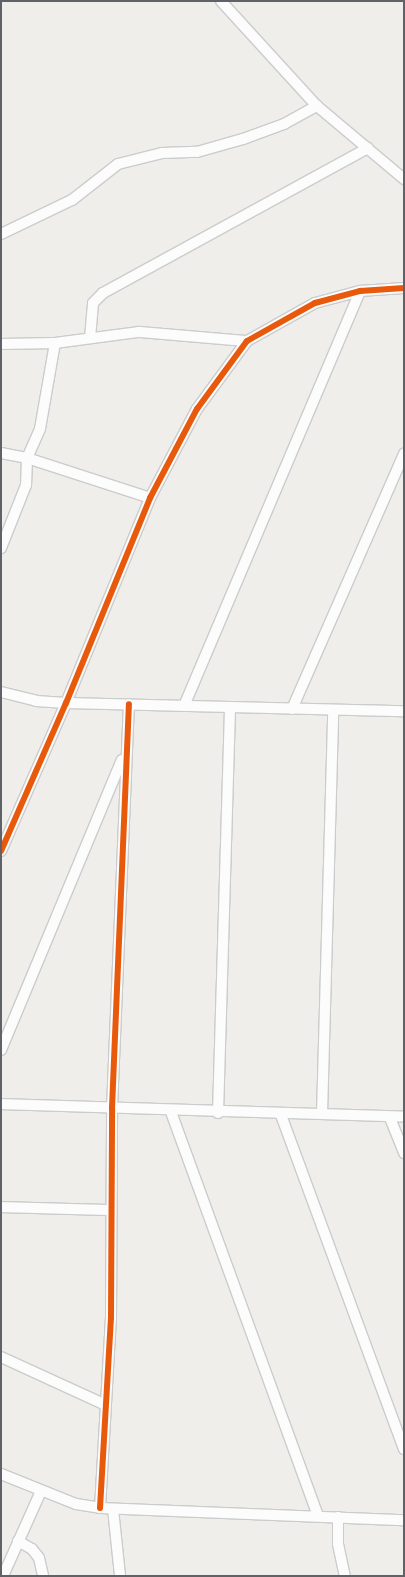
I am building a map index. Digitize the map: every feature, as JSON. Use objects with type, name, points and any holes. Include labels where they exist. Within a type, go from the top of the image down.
[{"type":"street","points":[[221,1],[317,106],[404,179]]},
{"type":"street","points":[[1,234],[72,200],[118,164],[162,153],[197,152],[284,124],[317,106]]},
{"type":"street","points":[[90,338],[93,303],[103,292],[368,148]]},
{"type":"street","points":[[1,851],[66,703],[150,498],[197,409],[247,341],[315,303],[360,291],[404,288]]},
{"type":"street","points":[[184,706],[360,291]]},
{"type":"street","points":[[1,344],[55,343],[139,332],[247,341]]},
{"type":"street","points":[[1,548],[26,486],[27,458],[40,429],[55,343]]},
{"type":"street","points":[[1,453],[27,458],[150,498]]},
{"type":"street","points":[[292,709],[404,454]]},
{"type":"street","points":[[1,692],[36,701],[66,703],[333,711],[404,711]]},
{"type":"street","points":[[100,1508],[106,1405],[112,1108],[125,754],[129,704]]},
{"type":"street","points":[[218,1113],[230,708]]},
{"type":"street","points":[[322,1114],[333,711]]},
{"type":"street","points":[[1,1050],[125,754]]},
{"type":"street","points":[[1,1104],[171,1112],[281,1115],[322,1114],[404,1118]]},
{"type":"street","points":[[171,1112],[318,1516]]},
{"type":"street","points":[[281,1115],[404,1449]]},
{"type":"street","points":[[390,1118],[404,1153]]},
{"type":"street","points":[[1,1207],[111,1210]]},
{"type":"street","points":[[1,1357],[106,1405]]},
{"type":"street","points":[[1,1474],[41,1491],[100,1508],[404,1520]]},
{"type":"street","points":[[3,1576],[41,1491]]},
{"type":"street","points":[[113,1509],[120,1576]]},
{"type":"street","points":[[338,1517],[338,1544],[345,1576]]},
{"type":"street","points":[[18,1541],[32,1549],[39,1558],[43,1576]]},
{"type":"cycle path","points":[[1,851],[66,703],[150,498],[197,409],[247,341],[315,303],[360,291],[404,288]]},
{"type":"cycle path","points":[[100,1508],[111,1318],[112,1108],[129,704]]}]
